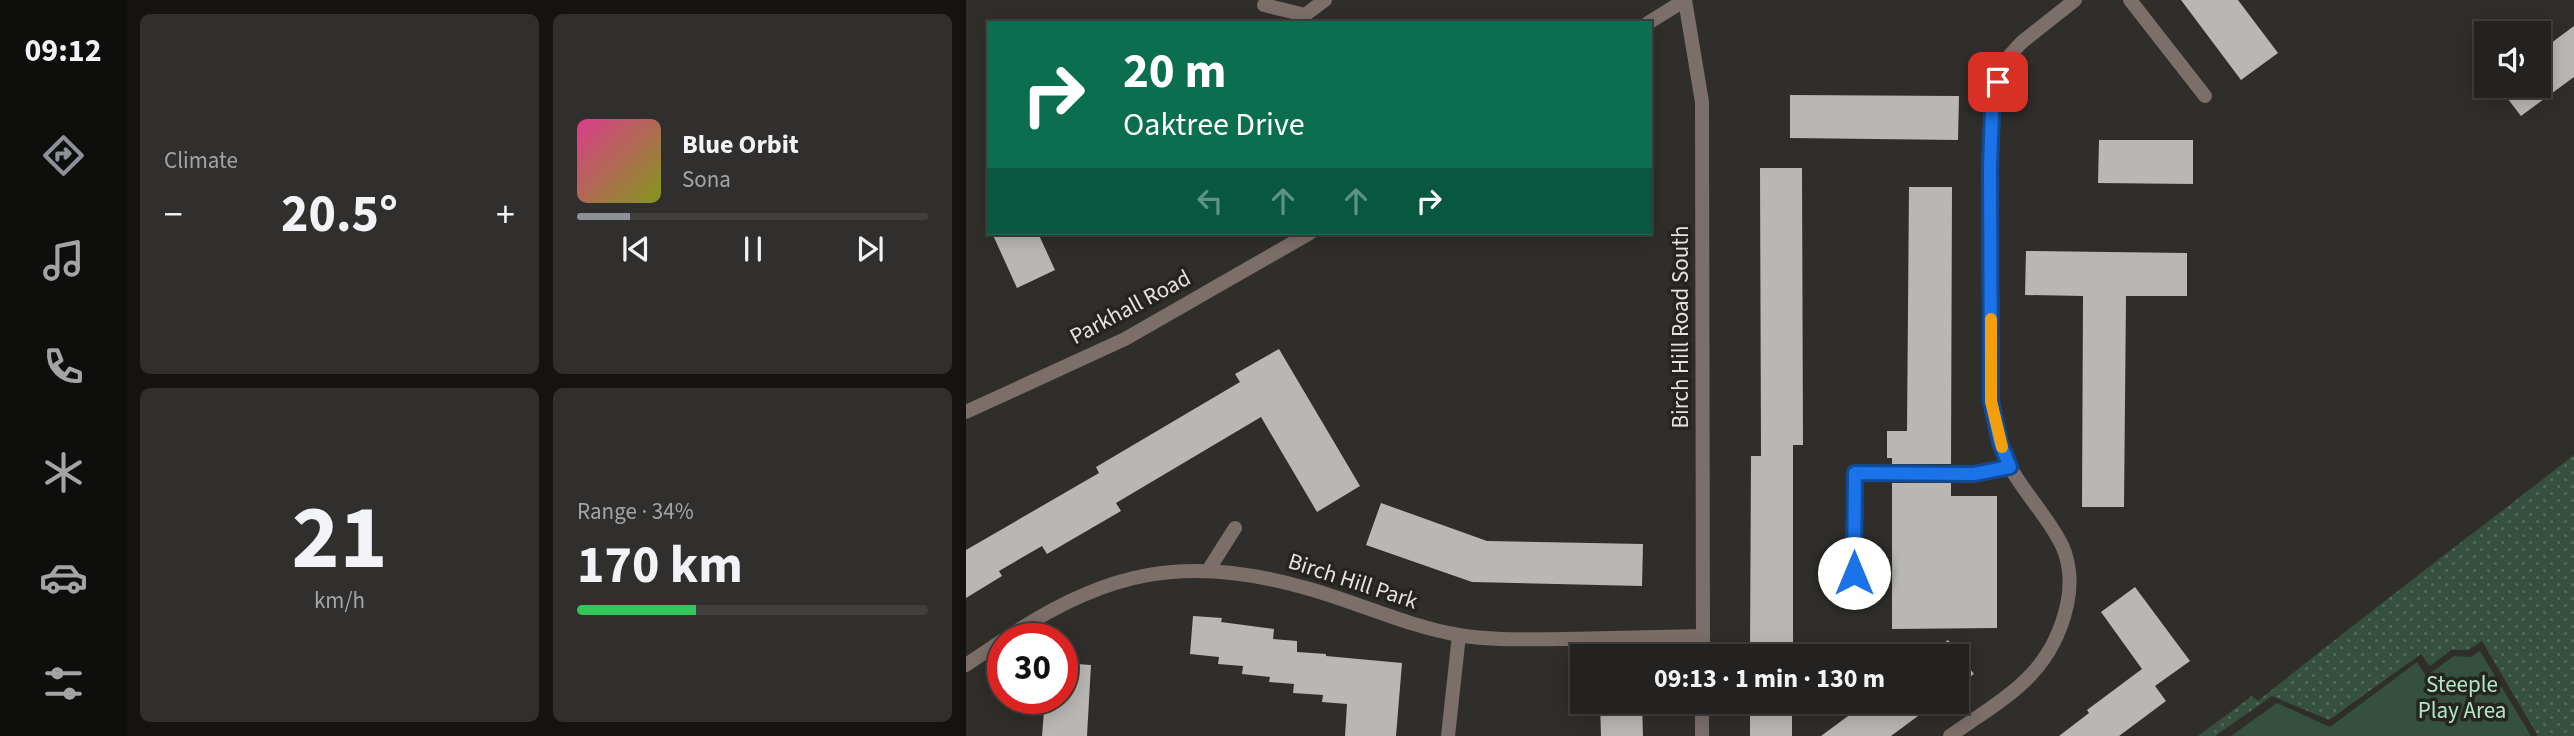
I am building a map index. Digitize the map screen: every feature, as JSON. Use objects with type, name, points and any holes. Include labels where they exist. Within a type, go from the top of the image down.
[{"type":"street","points":[[1264,5],[1305,15],[1325,0]]},
{"type":"street","points":[[1651,21],[1685,0]]},
{"type":"street","name":"Birch Hill Road South","points":[[1685,0],[1702,102],[1703,644]]},
{"type":"street","points":[[1950,736],[2020,686],[2039,667],[2059,633],[2069,597],[2069,574],[2062,545],[2010,467],[2000,443],[1991,401],[1990,167],[1993,101],[2010,55],[2074,0]]},
{"type":"street","points":[[2130,0],[2204,96]]},
{"type":"street","name":"Parkhall Road","points":[[966,412],[1125,339],[1307,235]]},
{"type":"street","points":[[1854,597],[1855,473],[1974,474],[2010,467]]},
{"type":"street","points":[[1209,569],[1235,528]]},
{"type":"street","name":"Birch Hill Park","points":[[1029,623],[1098,588],[1131,578],[1170,571],[1209,569],[1247,573],[1307,588],[1420,626],[1459,635],[1507,639],[1703,636]]},
{"type":"street","points":[[1448,736],[1459,635]]},
{"type":"street","name":"Birch Hill Park","points":[[966,665],[987,651]]},
{"type":"street","points":[[1702,714],[1702,736]]},
{"type":"green space","points":[[2574,455],[2574,736],[2538,736],[2482,641],[2468,650],[2451,650],[2430,666],[2421,654],[2329,720],[2272,696],[2215,736],[2198,736],[2252,696],[2258,701]]},
{"type":"green space","name":"Steeple Play Area","points":[[2480,651],[2531,736],[2231,736],[2277,703],[2330,727],[2417,662],[2426,676],[2454,656],[2471,657]]},
{"type":"building","points":[[2181,0],[2238,0],[2278,53],[2241,80]]},
{"type":"building","points":[[2574,26],[2574,77],[2551,94],[2551,43]]},
{"type":"building","points":[[1790,95],[1959,96],[1958,140],[1790,138]]},
{"type":"building","points":[[2507,98],[2545,98],[2521,116]]},
{"type":"building","points":[[2099,140],[2193,140],[2193,184],[2098,183]]},
{"type":"building","points":[[1760,168],[1802,168],[1803,445],[1793,445],[1793,644],[1750,644],[1751,456],[1761,456]]},
{"type":"building","points":[[1909,187],[1952,187],[1951,464],[1892,464],[1892,458],[1887,458],[1887,431],[1907,431]]},
{"type":"building","points":[[993,235],[1039,235],[1055,270],[1017,288]]},
{"type":"building","points":[[2026,251],[2187,253],[2187,296],[2126,296],[2124,507],[2082,507],[2083,296],[2025,295]]},
{"type":"building","points":[[1279,349],[1360,486],[1317,512],[1261,417],[1116,503],[1121,511],[1047,554],[1042,546],[999,571],[1002,576],[966,598],[966,550],[1099,473],[1096,467],[1240,382],[1235,374]]},
{"type":"building","points":[[1892,483],[1951,483],[1951,496],[1997,496],[1997,628],[1892,629]]},
{"type":"building","points":[[1381,503],[1487,541],[1643,544],[1642,586],[1472,582],[1366,545]]},
{"type":"building","points":[[2135,587],[2190,661],[2155,686],[2166,701],[2119,736],[2059,736],[2089,713],[2087,710],[2142,669],[2101,612]]},
{"type":"building","points":[[1193,616],[1222,618],[1221,622],[1274,629],[1273,639],[1297,641],[1297,652],[1402,663],[1396,736],[1345,736],[1347,704],[1322,702],[1323,695],[1293,693],[1294,684],[1269,682],[1270,677],[1242,674],[1243,666],[1218,664],[1219,657],[1190,654]]},
{"type":"building","points":[[1078,664],[1091,665],[1087,736],[1042,736],[1044,714],[1078,714]]},
{"type":"building","points":[[1600,714],[1642,714],[1643,736],[1601,736]]},
{"type":"building","points":[[1750,714],[1792,714],[1792,736],[1750,736]]},
{"type":"building","points":[[1851,714],[1921,714],[1891,736],[1821,736]]},
{"type":"slow traffic","points":[[1991,319],[1991,401],[2002,447]]},
{"type":"route","points":[[1854,573],[1855,473],[1974,474],[2010,467],[2000,443],[1991,401],[1990,167],[1993,101],[1998,82]]}]
